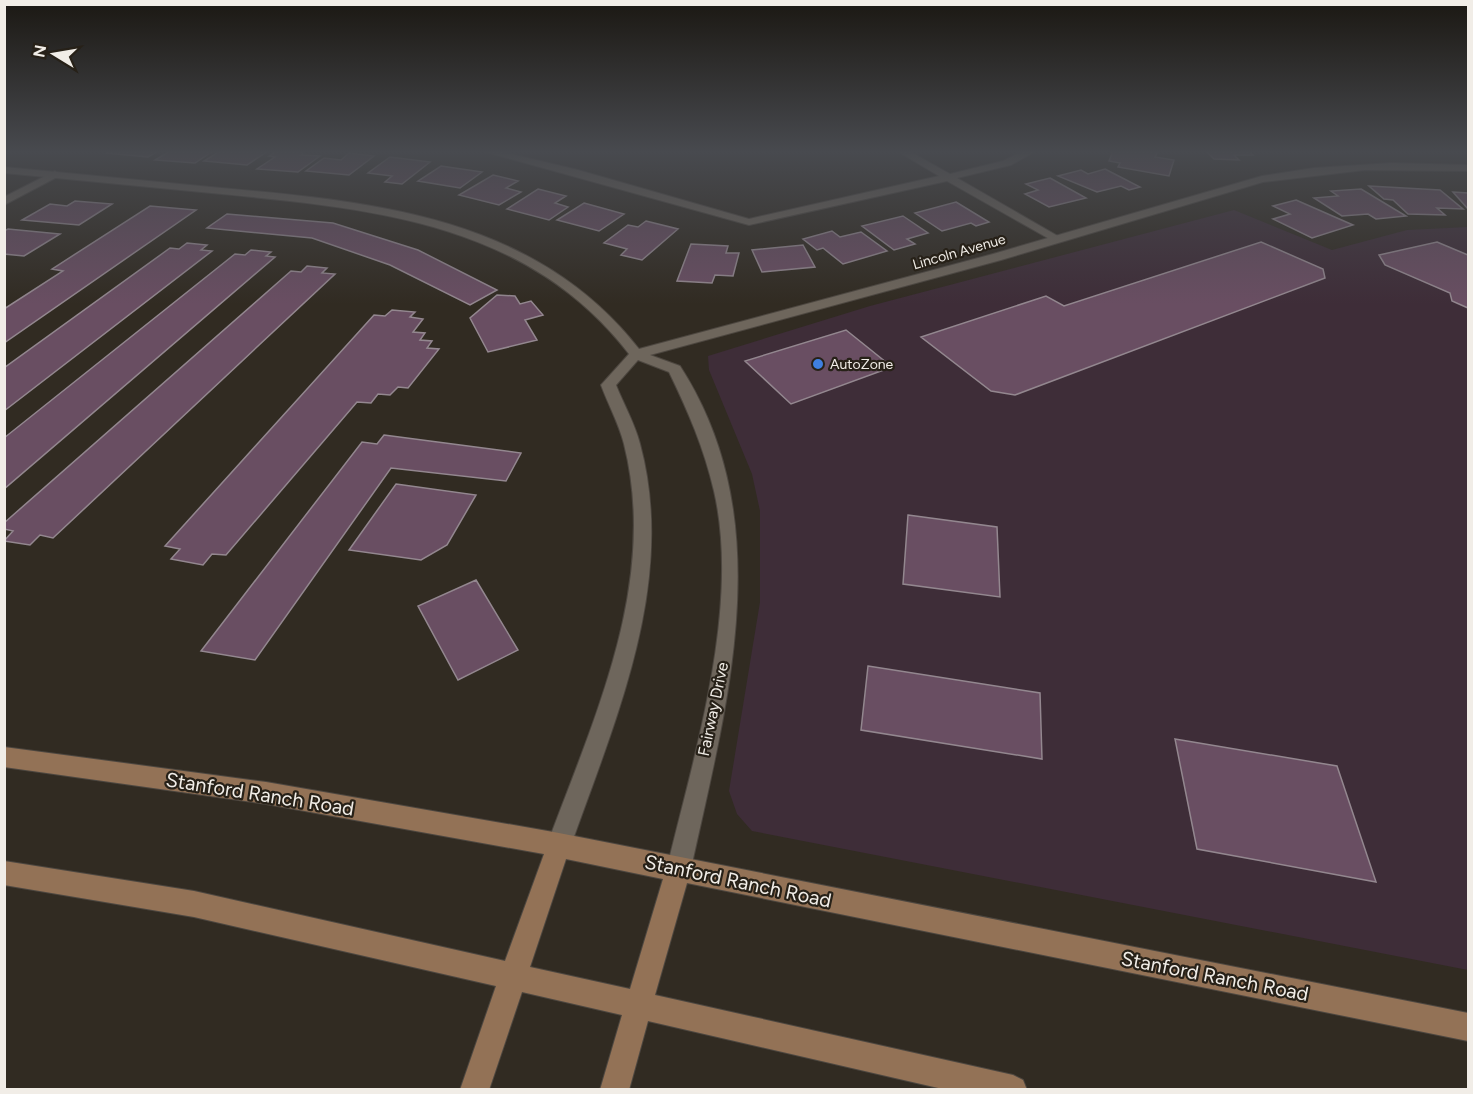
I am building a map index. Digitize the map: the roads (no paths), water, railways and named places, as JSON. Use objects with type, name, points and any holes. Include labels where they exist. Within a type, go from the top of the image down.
[{"type":"main road","name":"Stanford Ranch Road","points":[[4,757],[266,793],[559,845],[1468,1027]]},
{"type":"main road","points":[[474,1089],[559,845]]},
{"type":"main road","name":"Fairway Drive","points":[[614,1089],[678,868]]},
{"type":"main road","points":[[4,873],[194,904],[1013,1089]]},
{"type":"street","points":[[339,202],[433,222],[493,243],[534,263],[591,304],[618,331],[636,354],[608,385],[627,425],[643,482],[645,540],[637,605],[615,691],[559,845]]},
{"type":"street","points":[[681,202],[749,222],[840,202]]},
{"type":"street","points":[[992,202],[1057,239]]},
{"type":"street","name":"Lincoln Avenue","points":[[636,354],[1057,239],[1181,202]]},
{"type":"street","name":"Fairway Drive","points":[[636,354],[675,369],[684,385],[717,465],[729,533],[731,593],[722,670],[678,868]]},
{"type":"place","name":"AutoZone","points":[[818,364]]}]
